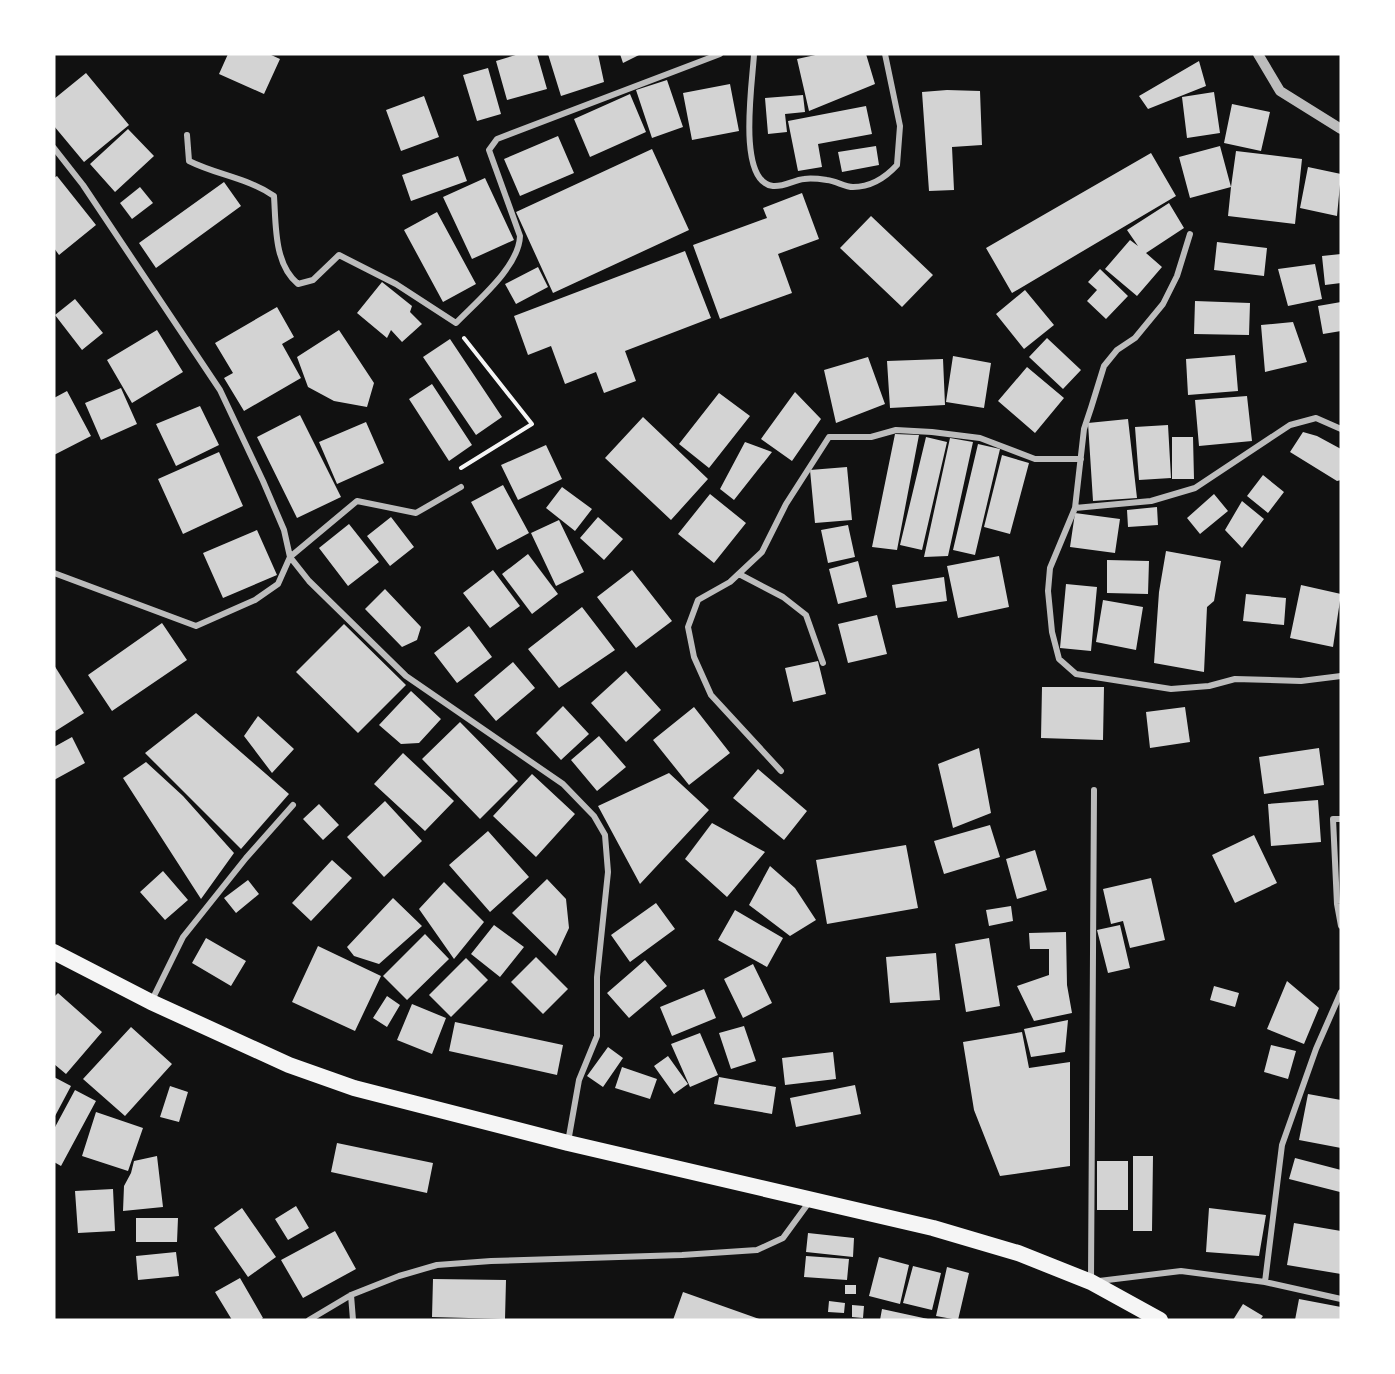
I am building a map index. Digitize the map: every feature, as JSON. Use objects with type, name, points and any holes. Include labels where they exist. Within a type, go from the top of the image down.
[{"type":"highway","points":[[54,951],[151,1002],[289,1065],[354,1088],[568,1143],[933,1228],[1018,1253],[1091,1282],[1160,1320]]},
{"type":"street","points":[[187,135],[189,161],[210,171],[257,184],[274,196],[277,241],[287,275],[298,284],[313,280],[339,255],[396,284],[456,323],[483,296],[519,249],[520,236],[489,150],[497,139],[720,54]]},
{"type":"street","points":[[754,54],[748,137],[754,165],[761,180],[772,186],[802,179],[829,180],[854,187],[884,179],[897,165],[900,126],[885,54]]},
{"type":"street","points":[[1258,54],[1280,91],[1341,129]]},
{"type":"street","points":[[54,148],[83,184],[220,390],[284,530],[290,557],[309,581],[406,676],[563,784],[594,816],[605,835],[608,872],[597,977],[597,1036],[579,1080],[568,1143]]},
{"type":"street","points":[[1190,234],[1177,276],[1163,304],[1135,338],[1117,350],[1104,366],[1084,429],[1075,508],[1050,568],[1048,591],[1052,632],[1059,659],[1076,674],[1171,689],[1209,686],[1235,679],[1301,681],[1341,676]]},
{"type":"street","points":[[1075,508],[1151,501],[1195,488],[1290,425],[1316,418],[1341,429]]},
{"type":"street","points":[[781,771],[711,695],[694,657],[688,627],[698,600],[730,582],[762,552],[786,504],[830,437],[871,437],[896,430],[932,432],[980,438],[1035,459],[1081,459]]},
{"type":"street","points":[[54,573],[196,626],[255,600],[278,584],[290,557],[357,501],[417,513],[461,487]]},
{"type":"street","points":[[739,574],[783,597],[806,615],[823,663]]},
{"type":"street","points":[[1094,790],[1091,1282],[1181,1271],[1265,1282],[1341,1299]]},
{"type":"street","points":[[151,1002],[183,937],[246,858],[293,805]]},
{"type":"street","points":[[1341,819],[1333,819],[1337,904],[1341,926]]},
{"type":"street","points":[[1265,1282],[1282,1145],[1316,1049],[1341,992]]},
{"type":"street","points":[[309,1320],[351,1295],[399,1276],[437,1265],[757,1250],[783,1238],[812,1198]]},
{"type":"street","points":[[351,1295],[353,1320]]},
{"type":"path","points":[[456,323],[459,333],[532,424],[457,470]]},
{"type":"building","points":[[228,54],[269,54],[280,59],[264,94],[219,74]]},
{"type":"building","points":[[519,54],[537,54],[547,89],[507,100],[496,61]]},
{"type":"building","points":[[548,54],[598,54],[604,82],[561,96]]},
{"type":"building","points":[[620,54],[641,54],[623,63]]},
{"type":"building","points":[[820,54],[866,54],[875,84],[809,111],[797,59]]},
{"type":"building","points":[[1199,61],[1206,86],[1148,109],[1139,96]]},
{"type":"building","points":[[488,68],[501,114],[477,121],[463,75]]},
{"type":"building","points":[[86,73],[129,125],[84,162],[54,126],[54,99]]},
{"type":"building","points":[[667,80],[683,127],[652,138],[636,90]]},
{"type":"building","points":[[730,84],[739,131],[692,140],[683,93]]},
{"type":"building","points":[[980,91],[982,145],[952,147],[954,190],[929,191],[922,92]]},
{"type":"building","points":[[1214,92],[1220,133],[1187,138],[1182,97]]},
{"type":"building","points":[[630,94],[646,132],[590,157],[574,119]]},
{"type":"building","points":[[803,95],[805,112],[785,114],[787,132],[768,134],[765,98]]},
{"type":"building","points":[[424,96],[439,137],[401,151],[386,110]]},
{"type":"building","points":[[1232,104],[1270,112],[1261,151],[1224,143]]},
{"type":"building","points":[[866,106],[872,134],[818,144],[822,167],[798,171],[788,121]]},
{"type":"building","points":[[128,129],[154,156],[115,192],[90,164]]},
{"type":"building","points":[[558,136],[574,173],[520,196],[504,159]]},
{"type":"building","points":[[876,146],[879,165],[842,172],[838,152]]},
{"type":"building","points":[[1220,146],[1231,187],[1190,198],[1179,157]]},
{"type":"building","points":[[652,149],[689,230],[553,293],[516,212]]},
{"type":"building","points":[[1236,151],[1302,159],[1295,224],[1228,216]]},
{"type":"building","points":[[1151,153],[1176,196],[1012,293],[986,248]]},
{"type":"building","points":[[458,156],[467,181],[411,201],[402,175]]},
{"type":"building","points":[[1308,167],[1341,174],[1337,216],[1300,208]]},
{"type":"building","points":[[57,176],[96,225],[59,255],[54,248],[54,178]]},
{"type":"building","points":[[485,178],[514,240],[472,259],[443,197]]},
{"type":"building","points":[[224,182],[241,206],[156,268],[139,243]]},
{"type":"building","points":[[140,187],[153,203],[132,219],[120,203]]},
{"type":"building","points":[[802,193],[819,239],[778,254],[792,293],[720,319],[693,245],[767,218],[763,208]]},
{"type":"building","points":[[1169,203],[1184,228],[1146,253],[1162,267],[1137,296],[1105,269],[1130,240],[1138,246],[1127,230]]},
{"type":"building","points":[[437,212],[476,284],[443,302],[404,230]]},
{"type":"building","points":[[871,216],[933,275],[902,307],[840,248]]},
{"type":"building","points":[[1217,242],[1267,248],[1264,276],[1214,270]]},
{"type":"building","points":[[685,251],[711,318],[625,351],[636,381],[604,393],[596,372],[565,384],[551,346],[528,355],[514,316]]},
{"type":"building","points":[[1341,254],[1341,283],[1325,285],[1322,256]]},
{"type":"building","points":[[1315,264],[1322,299],[1288,306],[1278,269]]},
{"type":"building","points":[[538,267],[548,287],[516,304],[505,284]]},
{"type":"building","points":[[1100,269],[1128,296],[1106,319],[1087,301],[1097,290],[1088,282]]},
{"type":"building","points":[[382,282],[412,306],[410,312],[422,324],[402,342],[391,330],[387,338],[357,313]]},
{"type":"building","points":[[1025,290],[1054,325],[1024,349],[996,314]]},
{"type":"building","points":[[75,299],[103,333],[82,350],[55,315]]},
{"type":"building","points":[[1195,301],[1250,303],[1249,335],[1194,334]]},
{"type":"building","points":[[1341,302],[1341,331],[1323,334],[1318,306]]},
{"type":"building","points":[[277,307],[294,337],[282,344],[301,378],[244,411],[224,378],[233,373],[215,343]]},
{"type":"building","points":[[1293,322],[1307,362],[1265,372],[1261,325]]},
{"type":"building","points":[[157,330],[183,372],[132,403],[107,360]]},
{"type":"building","points":[[339,330],[374,383],[367,407],[334,401],[308,387],[297,357]]},
{"type":"building","points":[[1047,338],[1081,370],[1063,389],[1029,357]]},
{"type":"building","points":[[450,339],[502,417],[476,435],[423,357]]},
{"type":"building","points":[[1235,355],[1238,391],[1188,395],[1186,359]]},
{"type":"building","points":[[953,356],[991,363],[984,408],[946,402]]},
{"type":"building","points":[[868,357],[885,404],[836,423],[824,370]]},
{"type":"building","points":[[943,359],[945,405],[890,408],[887,361]]},
{"type":"building","points":[[1027,367],[1064,398],[1035,433],[998,401]]},
{"type":"building","points":[[432,384],[472,445],[449,461],[409,399]]},
{"type":"building","points":[[121,388],[137,424],[101,440],[85,403]]},
{"type":"building","points":[[67,391],[91,436],[54,455],[54,398]]},
{"type":"building","points":[[795,392],[821,419],[792,461],[761,439]]},
{"type":"building","points":[[719,393],[750,416],[709,468],[679,444]]},
{"type":"building","points":[[1247,396],[1252,441],[1199,446],[1195,400]]},
{"type":"building","points":[[200,406],[219,445],[176,466],[156,424]]},
{"type":"building","points":[[300,415],[341,497],[297,518],[257,437]]},
{"type":"building","points":[[643,417],[708,479],[671,520],[605,458]]},
{"type":"building","points":[[1128,419],[1137,498],[1093,501],[1088,423]]},
{"type":"building","points":[[366,422],[384,463],[337,484],[319,442]]},
{"type":"building","points":[[1168,425],[1171,478],[1139,480],[1135,427]]},
{"type":"building","points":[[1303,432],[1317,436],[1341,449],[1341,480],[1337,481],[1290,452]]},
{"type":"building","points":[[895,434],[919,435],[897,550],[872,547]]},
{"type":"building","points":[[926,437],[947,442],[922,550],[900,545]]},
{"type":"building","points":[[1172,437],[1193,437],[1194,479],[1172,479]]},
{"type":"building","points":[[950,438],[973,442],[948,556],[924,557]]},
{"type":"building","points":[[745,442],[772,452],[734,500],[720,489]]},
{"type":"building","points":[[978,444],[1000,449],[975,555],[953,550]]},
{"type":"building","points":[[546,445],[562,479],[518,500],[501,465]]},
{"type":"building","points":[[219,452],[243,506],[183,534],[158,479]]},
{"type":"building","points":[[1002,455],[1029,463],[1010,534],[984,527]]},
{"type":"building","points":[[847,467],[852,520],[815,523],[810,470]]},
{"type":"building","points":[[1263,475],[1284,492],[1268,513],[1247,496]]},
{"type":"building","points":[[503,485],[529,533],[497,550],[471,502]]},
{"type":"building","points":[[562,487],[592,509],[575,531],[546,508]]},
{"type":"building","points":[[710,494],[746,523],[714,563],[678,534]]},
{"type":"building","points":[[1214,494],[1228,511],[1200,534],[1187,518]]},
{"type":"building","points":[[1242,501],[1264,519],[1242,548],[1225,530]]},
{"type":"building","points":[[1157,507],[1158,525],[1128,527],[1127,510]]},
{"type":"building","points":[[1075,513],[1120,519],[1115,553],[1070,547]]},
{"type":"building","points":[[391,517],[414,547],[390,566],[367,536]]},
{"type":"building","points":[[598,517],[623,539],[604,560],[580,538]]},
{"type":"building","points":[[559,520],[584,572],[556,586],[531,533]]},
{"type":"building","points":[[349,524],[379,562],[348,586],[319,548]]},
{"type":"building","points":[[848,525],[855,557],[828,563],[821,530]]},
{"type":"building","points":[[257,530],[277,575],[223,598],[203,553]]},
{"type":"building","points":[[1166,551],[1221,561],[1214,601],[1207,607],[1204,672],[1154,663],[1159,592]]},
{"type":"building","points":[[528,554],[558,594],[532,614],[502,574]]},
{"type":"building","points":[[999,556],[1009,607],[958,618],[947,566]]},
{"type":"building","points":[[1107,560],[1149,561],[1148,594],[1107,593]]},
{"type":"building","points":[[858,561],[867,597],[838,604],[829,569]]},
{"type":"building","points":[[493,570],[520,606],[490,628],[463,593]]},
{"type":"building","points":[[632,570],[672,621],[636,648],[597,597]]},
{"type":"building","points":[[944,577],[947,601],[896,608],[892,585]]},
{"type":"building","points":[[1066,584],[1097,587],[1091,651],[1060,648]]},
{"type":"building","points":[[1301,585],[1341,594],[1333,647],[1290,638]]},
{"type":"building","points":[[385,589],[421,627],[417,640],[402,647],[365,609]]},
{"type":"building","points":[[1246,594],[1286,598],[1284,625],[1243,621]]},
{"type":"building","points":[[1103,600],[1143,607],[1136,650],[1096,642]]},
{"type":"building","points":[[582,607],[615,650],[559,688],[528,649]]},
{"type":"building","points":[[877,615],[887,654],[848,663],[838,624]]},
{"type":"building","points":[[162,623],[187,660],[112,711],[88,675]]},
{"type":"building","points":[[344,624],[406,685],[358,733],[296,672]]},
{"type":"building","points":[[469,626],[492,657],[457,683],[434,653]]},
{"type":"building","points":[[818,661],[826,694],[793,702],[785,668]]},
{"type":"building","points":[[513,662],[535,688],[496,721],[474,695]]},
{"type":"building","points":[[54,665],[84,713],[54,732]]},
{"type":"building","points":[[626,671],[661,710],[626,742],[591,703]]},
{"type":"building","points":[[1042,687],[1104,687],[1103,740],[1041,738]]},
{"type":"building","points":[[411,691],[441,719],[419,743],[401,744],[379,725]]},
{"type":"building","points":[[563,706],[589,734],[561,760],[536,733]]},
{"type":"building","points":[[694,707],[730,753],[689,785],[653,740]]},
{"type":"building","points":[[1185,707],[1190,742],[1150,748],[1146,712]]},
{"type":"building","points":[[196,713],[289,794],[241,849],[145,753]]},
{"type":"building","points":[[258,716],[294,749],[272,773],[244,736]]},
{"type":"building","points":[[460,722],[518,781],[480,819],[422,759]]},
{"type":"building","points":[[599,736],[626,767],[597,791],[571,760]]},
{"type":"building","points":[[72,737],[85,763],[54,780],[54,747]]},
{"type":"building","points":[[979,748],[991,813],[953,828],[938,764]]},
{"type":"building","points":[[1319,748],[1324,785],[1264,794],[1259,757]]},
{"type":"building","points":[[403,753],[454,801],[425,831],[374,784]]},
{"type":"building","points":[[146,762],[183,796],[234,853],[201,899],[123,778]]},
{"type":"building","points":[[758,769],[807,811],[784,840],[733,798]]},
{"type":"building","points":[[669,773],[709,810],[640,884],[598,806]]},
{"type":"building","points":[[532,774],[575,814],[536,857],[493,816]]},
{"type":"building","points":[[1318,800],[1321,842],[1271,846],[1268,804]]},
{"type":"building","points":[[385,801],[422,841],[384,877],[347,837]]},
{"type":"building","points":[[319,804],[339,825],[323,840],[303,819]]},
{"type":"building","points":[[712,823],[765,852],[727,897],[685,859]]},
{"type":"building","points":[[990,825],[1000,857],[944,874],[934,841]]},
{"type":"building","points":[[488,831],[529,877],[490,912],[449,865]]},
{"type":"building","points":[[1254,835],[1277,883],[1235,903],[1212,855]]},
{"type":"building","points":[[906,845],[918,908],[827,924],[816,860]]},
{"type":"building","points":[[1035,850],[1047,890],[1017,899],[1006,859]]},
{"type":"building","points":[[332,860],[352,878],[311,921],[292,903]]},
{"type":"building","points":[[770,866],[795,888],[816,920],[790,936],[749,905]]},
{"type":"building","points":[[163,871],[188,900],[165,920],[140,892]]},
{"type":"building","points":[[1151,878],[1165,940],[1130,948],[1123,921],[1111,924],[1103,889]]},
{"type":"building","points":[[547,879],[566,899],[569,928],[556,956],[512,913]]},
{"type":"building","points":[[248,880],[259,894],[236,913],[224,898]]},
{"type":"building","points":[[444,882],[484,922],[454,959],[419,909]]},
{"type":"building","points":[[393,898],[422,926],[379,964],[354,956],[347,947]]},
{"type":"building","points":[[656,903],[675,929],[630,962],[611,935]]},
{"type":"building","points":[[1011,906],[1013,921],[989,926],[986,910]]},
{"type":"building","points":[[735,910],[783,938],[767,967],[718,940]]},
{"type":"building","points":[[494,925],[524,947],[500,977],[471,954]]},
{"type":"building","points":[[1120,925],[1130,968],[1108,973],[1097,930]]},
{"type":"building","points":[[1066,932],[1067,985],[1072,1013],[1034,1021],[1017,986],[1049,975],[1049,949],[1030,949],[1029,933]]},
{"type":"building","points":[[425,934],[449,959],[407,1000],[383,976]]},
{"type":"building","points":[[206,938],[246,961],[231,986],[192,963]]},
{"type":"building","points":[[989,938],[1000,1006],[966,1012],[955,944]]},
{"type":"building","points":[[318,946],[381,976],[355,1031],[292,1002]]},
{"type":"building","points":[[936,953],[940,1000],[890,1003],[886,957]]},
{"type":"building","points":[[536,957],[568,989],[543,1014],[511,982]]},
{"type":"building","points":[[466,958],[488,980],[451,1017],[429,995]]},
{"type":"building","points":[[645,960],[667,986],[629,1018],[607,993]]},
{"type":"building","points":[[753,964],[772,1003],[743,1018],[724,979]]},
{"type":"building","points":[[1287,981],[1319,1008],[1304,1044],[1267,1029]]},
{"type":"building","points":[[1214,986],[1239,993],[1235,1007],[1210,1000]]},
{"type":"building","points":[[704,989],[716,1018],[672,1036],[660,1007]]},
{"type":"building","points":[[58,993],[102,1032],[66,1074],[54,1064],[54,997]]},
{"type":"building","points":[[387,996],[400,1005],[387,1027],[373,1018]]},
{"type":"building","points":[[412,1004],[446,1018],[432,1054],[397,1040]]},
{"type":"building","points":[[1068,1020],[1065,1052],[1031,1057],[1024,1029]]},
{"type":"building","points":[[455,1022],[563,1045],[557,1075],[449,1051]]},
{"type":"building","points":[[744,1026],[756,1061],[731,1069],[719,1033]]},
{"type":"building","points":[[131,1027],[172,1064],[125,1116],[83,1079]]},
{"type":"building","points":[[1022,1032],[1029,1068],[1070,1062],[1070,1166],[1000,1176],[974,1110],[963,1042]]},
{"type":"building","points":[[700,1033],[718,1075],[690,1087],[671,1044]]},
{"type":"building","points":[[1271,1045],[1296,1051],[1288,1079],[1264,1072]]},
{"type":"building","points":[[608,1047],[623,1058],[603,1087],[587,1076]]},
{"type":"building","points":[[833,1052],[836,1079],[785,1085],[782,1058]]},
{"type":"building","points":[[668,1056],[688,1084],[674,1094],[654,1066]]},
{"type":"building","points":[[622,1067],[657,1079],[650,1099],[615,1088]]},
{"type":"building","points":[[54,1077],[71,1086],[54,1118]]},
{"type":"building","points":[[719,1077],[776,1087],[772,1114],[714,1104]]},
{"type":"building","points":[[855,1085],[861,1114],[796,1127],[790,1098]]},
{"type":"building","points":[[170,1086],[188,1092],[179,1122],[160,1117]]},
{"type":"building","points":[[75,1090],[96,1101],[61,1166],[54,1162],[54,1129]]},
{"type":"building","points":[[1308,1094],[1341,1100],[1341,1148],[1299,1140]]},
{"type":"building","points":[[96,1112],[143,1128],[128,1171],[82,1156]]},
{"type":"building","points":[[337,1143],[433,1163],[427,1193],[331,1172]]},
{"type":"building","points":[[157,1156],[163,1207],[123,1211],[124,1186],[134,1161]]},
{"type":"building","points":[[1133,1156],[1153,1156],[1152,1231],[1133,1231]]},
{"type":"building","points":[[1295,1158],[1341,1170],[1340,1192],[1289,1179]]},
{"type":"building","points":[[1097,1161],[1128,1161],[1128,1210],[1097,1210]]},
{"type":"building","points":[[113,1189],[115,1231],[78,1233],[75,1191]]},
{"type":"building","points":[[296,1206],[309,1228],[288,1240],[275,1219]]},
{"type":"building","points":[[242,1208],[276,1257],[248,1277],[214,1228]]},
{"type":"building","points":[[1209,1208],[1266,1215],[1259,1256],[1206,1252]]},
{"type":"building","points":[[136,1218],[178,1218],[177,1242],[136,1242]]},
{"type":"building","points":[[1294,1223],[1341,1231],[1341,1274],[1287,1265]]},
{"type":"building","points":[[335,1231],[356,1269],[303,1298],[281,1260]]},
{"type":"building","points":[[808,1233],[854,1238],[853,1257],[806,1252]]},
{"type":"building","points":[[176,1252],[179,1276],[138,1280],[136,1256]]},
{"type":"building","points":[[806,1256],[849,1259],[847,1280],[804,1277]]},
{"type":"building","points":[[879,1257],[909,1265],[900,1304],[869,1296]]},
{"type":"building","points":[[913,1266],[941,1273],[932,1310],[903,1303]]},
{"type":"building","points":[[947,1267],[969,1273],[958,1320],[936,1316]]},
{"type":"building","points":[[240,1278],[263,1318],[260,1320],[232,1320],[215,1292]]},
{"type":"building","points":[[433,1279],[506,1280],[505,1319],[432,1317]]},
{"type":"building","points":[[845,1285],[856,1285],[856,1294],[845,1294]]},
{"type":"building","points":[[683,1292],[762,1320],[673,1320]]},
{"type":"building","points":[[1299,1299],[1341,1307],[1341,1320],[1295,1320]]},
{"type":"building","points":[[829,1301],[845,1303],[844,1313],[828,1312]]},
{"type":"building","points":[[1243,1304],[1263,1316],[1260,1320],[1233,1320]]},
{"type":"building","points":[[852,1305],[864,1306],[863,1318],[852,1317]]},
{"type":"building","points":[[882,1309],[928,1319],[928,1320],[880,1320]]}]
